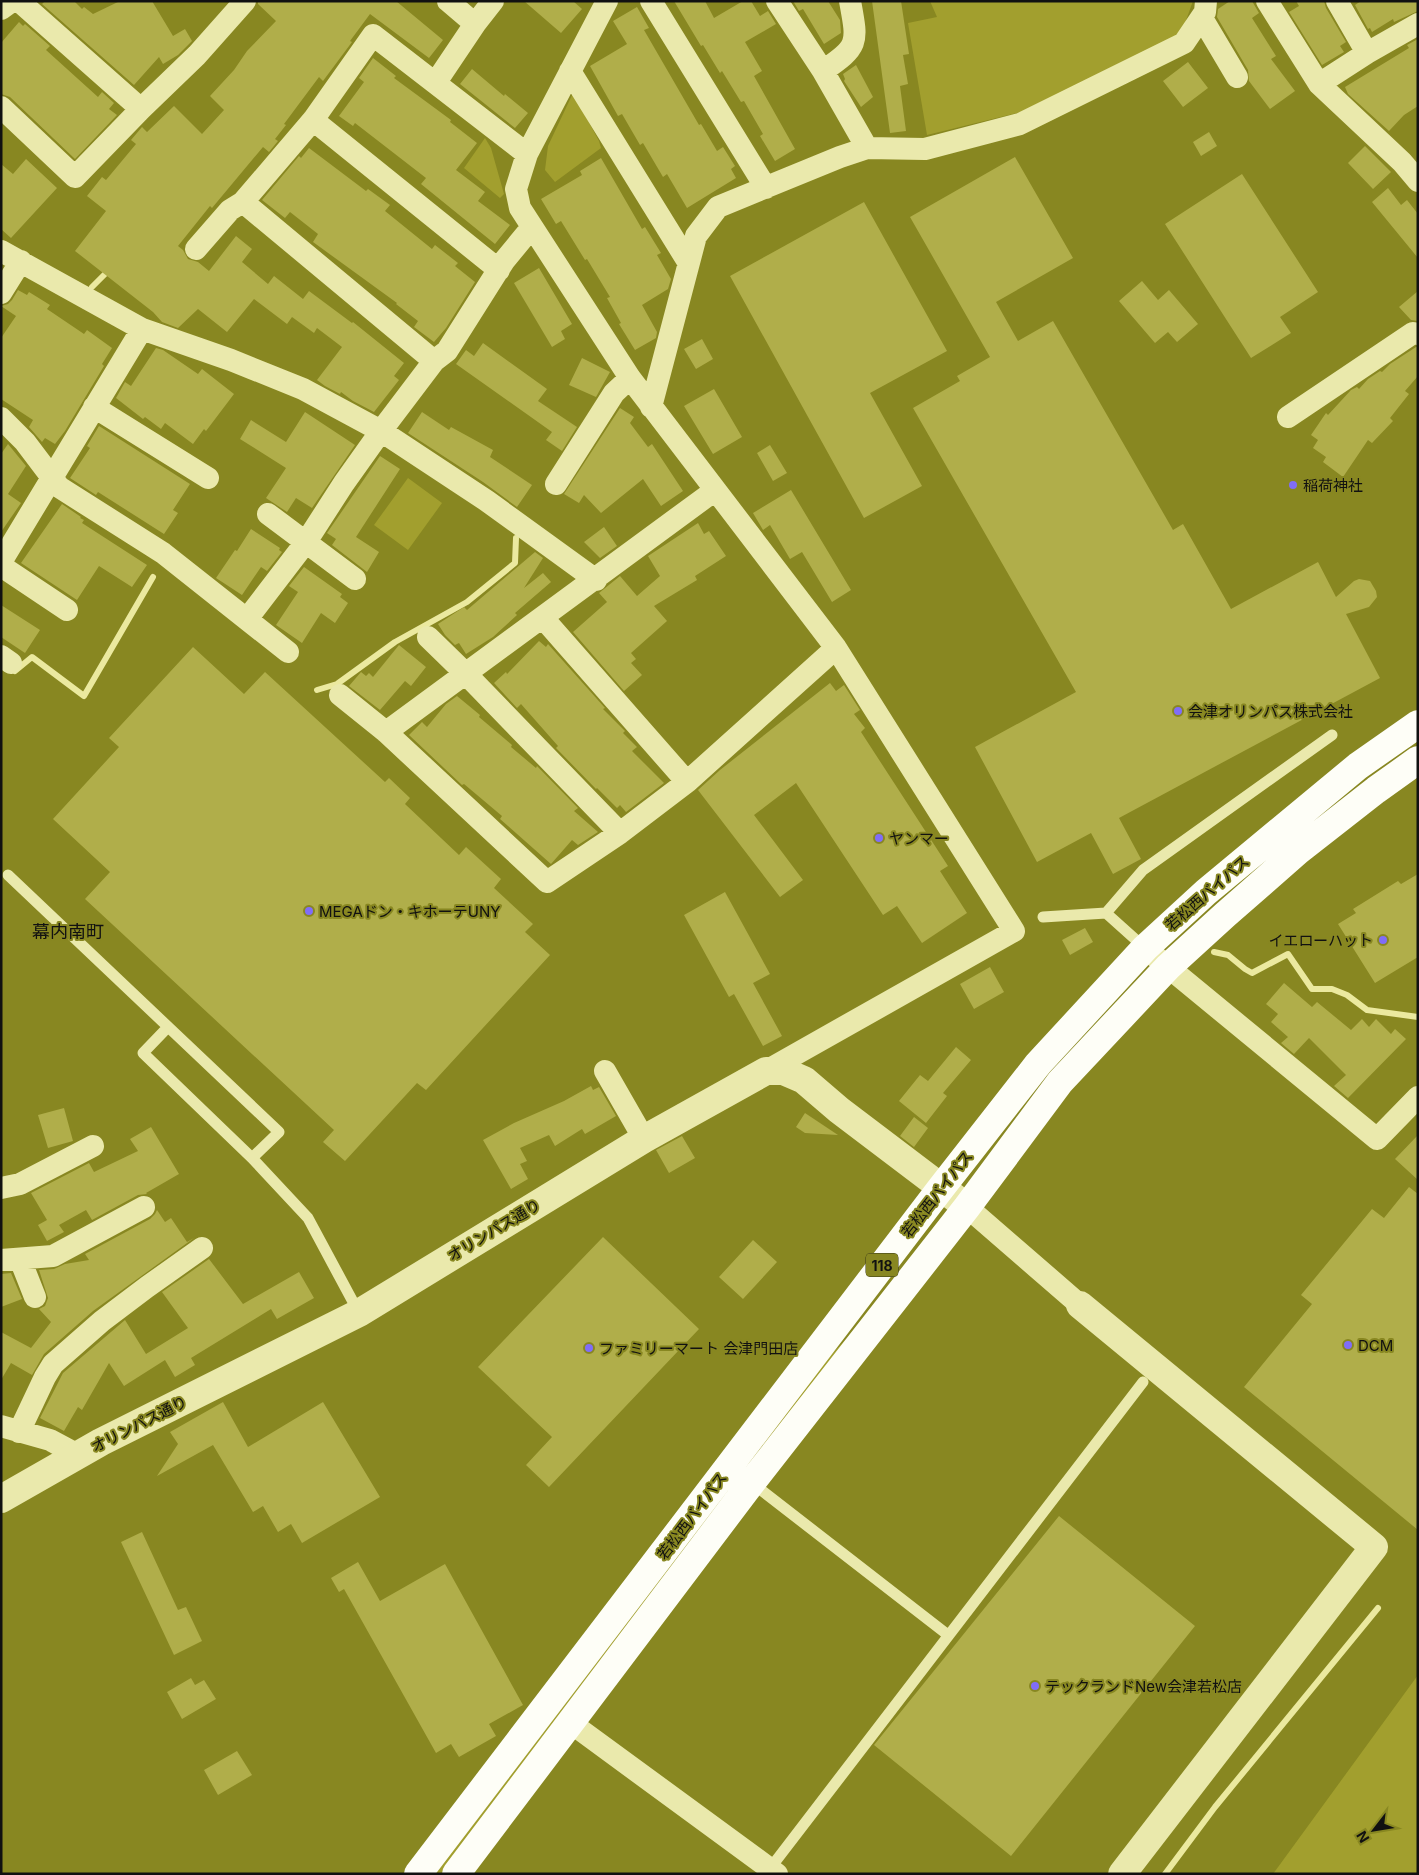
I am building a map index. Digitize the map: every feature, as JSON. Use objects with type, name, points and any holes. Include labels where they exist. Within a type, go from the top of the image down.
[{"type":"highway","name":"若松西バイパス","points":[[418,1874],[941,1188],[1038,1064],[1145,948],[1206,892],[1358,766],[1418,724]]},
{"type":"highway","name":"若松西バイパス","points":[[456,1874],[752,1482],[967,1207],[1060,1082],[1168,968],[1298,851],[1418,760]]},
{"type":"street","points":[[1,9],[12,1]]},
{"type":"street","points":[[20,1],[141,109]]},
{"type":"street","points":[[1,107],[75,177],[197,55],[245,1]]},
{"type":"street","points":[[448,1],[475,24]]},
{"type":"street","points":[[436,82],[493,1]]},
{"type":"street","points":[[650,1],[766,188]]},
{"type":"street","points":[[777,1],[823,71],[867,148]]},
{"type":"street","points":[[823,71],[840,59],[853,45],[856,31],[850,1]]},
{"type":"street","points":[[1267,1],[1319,84],[1410,156],[1418,180]]},
{"type":"street","points":[[1336,1],[1367,53]]},
{"type":"street","points":[[602,3],[570,71],[526,154],[516,189],[520,208],[630,378],[714,491],[836,648],[1014,931],[766,1071]]},
{"type":"street","points":[[1204,10],[1237,77]]},
{"type":"street","points":[[651,407],[696,236],[718,207],[840,157],[867,148],[924,149],[1020,124],[1184,43],[1204,10]]},
{"type":"street","points":[[1319,84],[1367,53],[1418,24]]},
{"type":"street","points":[[196,249],[230,210],[243,202],[313,120],[373,35],[436,82],[526,154]]},
{"type":"street","points":[[570,71],[688,262]]},
{"type":"street","points":[[313,120],[499,270]]},
{"type":"street","points":[[243,202],[434,361]]},
{"type":"street","points":[[247,619],[306,542],[344,483],[381,431],[434,361],[447,351],[504,261],[532,227]]},
{"type":"street","points":[[1,251],[142,330],[232,360],[303,389],[381,431],[487,502],[596,580]]},
{"type":"street","points":[[1,293],[21,261]]},
{"type":"street","points":[[67,610],[1,564],[142,330]]},
{"type":"street","points":[[1288,417],[1412,333],[1418,334]]},
{"type":"street","points":[[556,484],[614,393],[630,378]]},
{"type":"street","points":[[94,407],[208,478]]},
{"type":"street","points":[[1,418],[25,442],[59,486],[163,554],[288,652]]},
{"type":"street","points":[[386,732],[596,580],[714,491]]},
{"type":"street","points":[[268,514],[356,579]]},
{"type":"street","points":[[543,618],[687,782]]},
{"type":"street","points":[[428,637],[620,832]]},
{"type":"street","points":[[340,695],[386,732],[547,882],[620,832],[687,782],[836,648]]},
{"type":"street","points":[[1145,948],[1377,1139],[1418,1097]]},
{"type":"street","points":[[605,1071],[644,1139]]},
{"type":"street","points":[[766,1071],[783,1071],[804,1080],[839,1110],[967,1207],[1080,1305],[1374,1548],[1122,1874]]},
{"type":"street","name":"オリンパス通り","points":[[1,1499],[78,1455],[359,1313],[644,1139],[766,1071]]},
{"type":"street","points":[[1,1188],[20,1184],[93,1146]]},
{"type":"street","points":[[35,1297],[10,1259],[53,1256],[144,1207]]},
{"type":"street","points":[[78,1455],[50,1440],[10,1429],[53,1364],[102,1321],[202,1248]]},
{"type":"street","points":[[571,1723],[776,1868]]},
{"type":"lane","points":[[1043,918],[1106,913],[1143,870],[1332,735]]},
{"type":"lane","points":[[8,875],[279,1132],[252,1158]]},
{"type":"lane","points":[[1106,913],[1145,948]]},
{"type":"lane","points":[[168,1026],[143,1053],[252,1158],[308,1218],[359,1313]]},
{"type":"lane","points":[[776,1868],[948,1635],[1143,1382]]},
{"type":"lane","points":[[752,1482],[948,1635]]},
{"type":"shaded area","points":[[930,1],[1193,1],[1184,26],[1174,38],[1038,108],[927,135],[908,23],[937,17]]},
{"type":"shaded area","points":[[573,93],[601,148],[555,182],[545,170],[548,146]]},
{"type":"shaded area","points":[[485,138],[491,148],[504,194],[500,198],[464,168]]},
{"type":"shaded area","points":[[408,478],[442,503],[408,550],[374,525]]},
{"type":"shaded area","points":[[858,1327],[443,1874],[435,1874],[821,1365]]},
{"type":"shaded area","points":[[1418,1675],[1418,1874],[1273,1874]]},
{"type":"building","points":[[45,1],[74,1],[82,9],[84,7],[93,14],[120,1],[152,1],[173,36],[185,29],[192,41],[178,55],[163,64],[159,57],[134,85],[42,4]]},
{"type":"building","points":[[258,1],[396,1],[443,40],[429,58],[370,14],[323,81],[319,77],[284,124],[286,125],[275,139],[278,141],[269,152],[263,147],[212,208],[210,206],[178,246],[183,250],[188,259],[198,262],[209,271],[236,236],[252,249],[242,262],[268,284],[274,276],[303,299],[309,291],[353,322],[404,363],[394,376],[399,380],[374,412],[317,380],[342,347],[317,328],[314,333],[292,317],[287,324],[254,299],[227,332],[198,309],[178,328],[162,322],[153,312],[75,251],[106,211],[87,196],[102,177],[106,180],[136,144],[131,140],[142,127],[147,132],[174,106],[202,134],[224,110],[210,96],[234,70],[247,51],[276,21],[258,4]]},
{"type":"building","points":[[524,1],[573,1],[582,9],[561,33]]},
{"type":"building","points":[[674,1],[705,1],[714,18],[743,1],[751,1],[760,16],[768,11],[776,24],[745,42],[762,71],[754,76],[795,149],[775,161],[760,136],[763,134],[744,101],[741,102],[722,71],[720,73],[703,45],[701,46]]},
{"type":"building","points":[[793,1],[828,1],[840,20],[841,33],[824,44],[803,9],[799,11]]},
{"type":"building","points":[[872,1],[901,1],[909,54],[903,55],[908,84],[900,86],[906,131],[890,133]]},
{"type":"building","points":[[1230,1],[1252,1],[1259,13],[1252,18],[1276,56],[1271,59],[1295,91],[1270,109],[1249,81],[1248,70],[1217,17],[1218,9]]},
{"type":"building","points":[[1296,1],[1324,1],[1326,8],[1346,42],[1340,46],[1344,52],[1322,65],[1289,12],[1299,6]]},
{"type":"building","points":[[1361,1],[1418,1],[1418,11],[1394,22],[1393,19],[1372,32],[1370,28],[1368,29],[1355,5]]},
{"type":"building","points":[[637,7],[649,28],[644,30],[699,125],[701,124],[717,151],[723,147],[735,166],[731,169],[736,178],[687,208],[667,174],[663,177],[643,143],[640,145],[622,114],[618,116],[590,66],[627,44],[613,21]]},
{"type":"building","points":[[19,22],[23,26],[25,24],[50,46],[46,50],[98,97],[102,92],[114,103],[109,109],[117,115],[75,159],[10,97],[1,94],[1,43]]},
{"type":"building","points":[[1418,39],[1418,106],[1404,115],[1389,131],[1348,94],[1345,87],[1409,48],[1407,45]]},
{"type":"building","points":[[373,58],[396,76],[394,78],[451,120],[450,122],[477,143],[456,170],[485,192],[478,201],[510,225],[495,244],[421,184],[426,178],[355,123],[353,126],[339,116],[364,82],[359,78]]},
{"type":"building","points":[[1188,62],[1208,88],[1183,107],[1163,81]]},
{"type":"building","points":[[856,65],[873,97],[861,107],[844,81],[843,74]]},
{"type":"building","points":[[472,69],[528,113],[515,128],[460,84]]},
{"type":"building","points":[[1209,132],[1217,146],[1201,156],[1193,142]]},
{"type":"building","points":[[1365,146],[1391,172],[1373,189],[1348,163]]},
{"type":"building","points":[[309,148],[366,191],[368,189],[390,205],[385,211],[432,249],[435,245],[458,263],[455,266],[475,282],[446,328],[434,342],[414,327],[418,321],[397,303],[313,242],[318,234],[290,212],[285,218],[262,200],[299,156],[301,158]]},
{"type":"building","points":[[1015,157],[1073,258],[996,302],[1018,341],[1053,321],[1173,530],[1183,524],[1231,609],[1318,562],[1336,597],[1354,581],[1359,579],[1370,581],[1377,597],[1369,607],[1346,614],[1380,678],[1119,818],[1141,859],[1113,874],[1091,833],[1037,862],[975,747],[1076,692],[913,408],[960,381],[957,376],[990,357],[910,217]]},
{"type":"building","points":[[601,158],[642,229],[645,227],[661,253],[657,255],[671,279],[668,289],[642,305],[657,332],[656,338],[635,350],[619,324],[621,323],[607,298],[610,297],[587,259],[585,260],[561,221],[556,224],[541,199],[582,175],[580,171]]},
{"type":"building","points":[[26,159],[57,188],[11,238],[1,229],[1,164],[13,174]]},
{"type":"building","points":[[1242,174],[1318,292],[1280,317],[1291,333],[1251,358],[1165,224]]},
{"type":"building","points":[[1388,188],[1401,205],[1407,200],[1418,214],[1418,258],[1372,202]]},
{"type":"building","points":[[864,202],[947,351],[870,393],[922,486],[864,518],[730,276]]},
{"type":"building","points":[[539,268],[572,324],[561,331],[565,339],[552,347],[514,283]]},
{"type":"building","points":[[1142,281],[1158,300],[1169,290],[1198,324],[1177,342],[1168,332],[1155,343],[1119,301]]},
{"type":"building","points":[[18,290],[27,295],[29,292],[50,305],[47,309],[84,334],[87,330],[112,348],[102,364],[104,366],[65,431],[55,444],[45,438],[42,442],[29,427],[33,420],[1,399],[1,338],[16,316],[1,306],[8,304]]},
{"type":"building","points":[[1418,291],[1418,321],[1411,320],[1399,307]]},
{"type":"building","points":[[702,339],[713,359],[696,369],[684,349]]},
{"type":"building","points":[[483,343],[547,389],[538,401],[577,427],[562,451],[546,440],[552,432],[456,364],[466,350],[474,356]]},
{"type":"building","points":[[1418,347],[1418,376],[1405,391],[1409,394],[1390,418],[1393,421],[1372,443],[1368,440],[1343,477],[1323,462],[1326,457],[1313,448],[1318,440],[1311,435],[1326,413],[1328,415],[1351,390],[1357,387],[1359,389],[1368,379],[1380,371],[1382,372],[1390,364]]},
{"type":"building","points":[[156,348],[163,350],[198,374],[202,369],[234,394],[206,431],[204,429],[193,444],[165,423],[161,429],[145,417],[143,419],[116,398],[125,382],[131,386]]},
{"type":"building","points":[[582,358],[610,372],[596,397],[569,385]]},
{"type":"building","points":[[714,389],[742,437],[713,454],[684,406]]},
{"type":"building","points":[[620,408],[634,417],[630,423],[648,447],[652,444],[683,491],[661,506],[643,479],[601,513],[584,495],[579,503],[564,494]]},
{"type":"building","points":[[305,412],[355,445],[312,508],[296,498],[287,512],[266,498],[286,468],[240,439],[251,420],[286,442]]},
{"type":"building","points":[[422,412],[449,430],[451,427],[493,450],[490,457],[532,485],[517,507],[483,482],[408,433]]},
{"type":"building","points":[[99,426],[190,484],[173,510],[178,513],[164,534],[98,492],[96,495],[70,478],[90,448],[87,446]]},
{"type":"building","points":[[8,444],[26,466],[8,494],[21,503],[1,532],[1,454]]},
{"type":"building","points":[[770,445],[787,473],[773,481],[757,453]]},
{"type":"building","points":[[380,456],[400,469],[356,537],[379,552],[367,572],[332,545],[336,539],[327,533]]},
{"type":"building","points":[[791,490],[851,590],[832,602],[802,552],[790,559],[770,525],[763,530],[753,513]]},
{"type":"building","points":[[62,504],[81,517],[84,520],[82,523],[147,565],[132,587],[99,566],[77,600],[21,563]]},
{"type":"building","points":[[698,523],[704,534],[709,531],[726,556],[695,576],[697,580],[654,606],[667,621],[631,653],[636,659],[631,663],[642,675],[624,691],[573,632],[607,602],[599,593],[620,576],[637,596],[660,576],[648,556]]},
{"type":"building","points":[[604,527],[617,546],[600,558],[584,542]]},
{"type":"building","points":[[251,529],[280,548],[279,550],[282,552],[267,571],[261,567],[242,595],[216,578]]},
{"type":"building","points":[[535,552],[543,558],[524,588],[543,573],[551,582],[515,613],[517,615],[493,637],[466,654],[459,643],[455,645],[445,635],[438,624],[464,607],[467,610]]},
{"type":"building","points":[[304,567],[342,594],[340,597],[348,603],[335,623],[321,613],[302,643],[276,625],[298,592],[289,586]]},
{"type":"building","points":[[1,605],[40,630],[25,653],[1,637]]},
{"type":"building","points":[[539,641],[546,647],[548,644],[605,708],[603,709],[625,731],[623,733],[637,747],[632,751],[664,783],[626,812],[620,805],[617,808],[596,789],[556,748],[558,746],[521,704],[517,708],[494,683],[506,672],[507,674]]},
{"type":"building","points":[[399,645],[426,667],[411,686],[405,681],[380,710],[349,686],[361,672],[366,676],[369,673],[373,677]]},
{"type":"building","name":"MEGAドン・キホーテUNY","points":[[193,647],[244,694],[265,672],[385,782],[389,778],[410,798],[405,804],[459,855],[466,847],[501,879],[494,888],[533,924],[525,932],[550,955],[426,1090],[417,1083],[345,1161],[323,1142],[334,1130],[85,899],[110,872],[53,819],[119,747],[109,738]]},
{"type":"building","points":[[830,683],[836,691],[844,685],[860,710],[854,714],[865,728],[861,732],[948,866],[940,871],[967,913],[922,943],[897,906],[883,915],[796,783],[754,815],[803,880],[780,897],[698,790],[720,770]]},
{"type":"building","points":[[457,696],[512,745],[511,747],[536,768],[537,766],[578,808],[574,811],[598,832],[578,845],[572,840],[551,864],[500,819],[502,816],[464,784],[462,785],[409,735],[422,722],[427,727],[446,704]]},
{"type":"building","name":"イエローハット","points":[[1418,874],[1418,957],[1375,983],[1338,924],[1356,913],[1353,909],[1398,881],[1401,884]]},
{"type":"building","points":[[725,892],[770,974],[753,983],[782,1036],[763,1046],[734,994],[729,997],[684,915]]},
{"type":"building","points":[[1085,928],[1093,942],[1070,955],[1062,940]]},
{"type":"building","points":[[990,967],[1004,992],[974,1009],[960,984]]},
{"type":"building","points":[[1284,983],[1312,1007],[1317,1002],[1351,1030],[1362,1019],[1369,1027],[1376,1019],[1391,1034],[1395,1029],[1406,1039],[1348,1098],[1334,1086],[1346,1075],[1309,1038],[1294,1054],[1281,1043],[1288,1037],[1271,1022],[1278,1014],[1266,1004]]},
{"type":"building","points":[[956,1047],[971,1060],[943,1093],[947,1096],[926,1123],[899,1101],[920,1075],[928,1081]]},
{"type":"building","points":[[591,1086],[593,1090],[599,1087],[616,1116],[585,1134],[582,1129],[555,1146],[549,1135],[520,1148],[527,1161],[520,1164],[528,1179],[511,1189],[483,1140]]},
{"type":"building","points":[[64,1108],[73,1141],[48,1148],[38,1115]]},
{"type":"building","points":[[805,1113],[838,1135],[805,1133],[796,1127]]},
{"type":"building","points":[[914,1117],[928,1128],[914,1147],[900,1136]]},
{"type":"building","points":[[151,1127],[179,1174],[147,1194],[138,1195],[92,1220],[86,1210],[59,1225],[64,1232],[47,1241],[38,1225],[47,1220],[31,1193],[89,1163],[94,1172],[138,1151],[130,1139]]},
{"type":"building","points":[[1418,1135],[1418,1180],[1395,1159]]},
{"type":"building","points":[[682,1136],[695,1158],[669,1173],[656,1150]]},
{"type":"building","name":"DCM","points":[[1409,1187],[1418,1194],[1418,1530],[1244,1387],[1312,1304],[1301,1295],[1372,1209],[1384,1218]]},
{"type":"building","points":[[157,1210],[165,1222],[171,1218],[187,1242],[194,1238],[93,1311],[44,1354],[32,1375],[11,1363],[1,1380],[1,1332],[31,1348],[51,1322],[39,1309],[45,1306],[48,1298],[39,1270],[54,1269],[65,1264],[89,1260],[85,1254],[150,1219]]},
{"type":"building","name":"ファミリーマート 会津門田店","points":[[603,1237],[699,1329],[549,1487],[526,1465],[552,1437],[478,1367]]},
{"type":"building","points":[[753,1240],[777,1262],[743,1299],[719,1277]]},
{"type":"building","points":[[209,1259],[243,1304],[299,1272],[314,1298],[277,1319],[271,1309],[191,1358],[195,1365],[175,1377],[165,1360],[124,1386],[109,1363],[82,1410],[78,1407],[64,1431],[40,1418],[63,1373],[125,1320],[146,1354],[188,1328],[162,1292]]},
{"type":"building","points":[[11,1273],[22,1299],[1,1307],[1,1274]]},
{"type":"building","points":[[223,1402],[248,1447],[323,1402],[380,1497],[302,1543],[291,1524],[278,1532],[263,1506],[253,1512],[213,1445],[157,1476],[178,1444],[170,1432]]},
{"type":"building","name":"テックランドNew会津若松店","points":[[1059,1516],[1195,1626],[1011,1856],[874,1745]]},
{"type":"building","points":[[142,1532],[178,1610],[186,1607],[202,1641],[174,1655],[121,1542]]},
{"type":"building","points":[[358,1562],[380,1601],[445,1564],[523,1705],[489,1724],[496,1736],[459,1757],[451,1744],[436,1753],[344,1589],[339,1592],[331,1578]]},
{"type":"building","points":[[191,1678],[195,1685],[204,1680],[216,1699],[182,1719],[167,1692]]},
{"type":"building","points":[[237,1751],[252,1775],[218,1795],[204,1770]]},
{"type":"waterway","points":[[92,287],[110,269]]},
{"type":"waterway","points":[[317,690],[337,684],[395,642],[467,602],[515,563],[516,538]]},
{"type":"waterway","points":[[15,671],[32,657],[84,696],[153,577]]},
{"type":"waterway","points":[[1214,952],[1228,955],[1252,973],[1288,954],[1312,989],[1332,989],[1347,995],[1367,1010],[1418,1017]]},
{"type":"waterway","points":[[1165,1874],[1215,1807],[1378,1608]]},
{"type":"place","name":"稲荷神社","points":[[1293,485]]},
{"type":"place","name":"会津オリンパス株式会社","points":[[1178,711]]},
{"type":"place","name":"ヤンマー","points":[[879,838]]},
{"type":"place","name":"MEGAドン・キホーテUNY","points":[[309,911]]},
{"type":"place","name":"イエローハット","points":[[1383,940]]},
{"type":"place","name":"DCM","points":[[1348,1345]]},
{"type":"place","name":"ファミリーマート 会津門田店","points":[[589,1348]]},
{"type":"place","name":"テックランドNew会津若松店","points":[[1035,1686]]},
{"type":"district","name":"幕内南町","points":[[68,931]]}]
